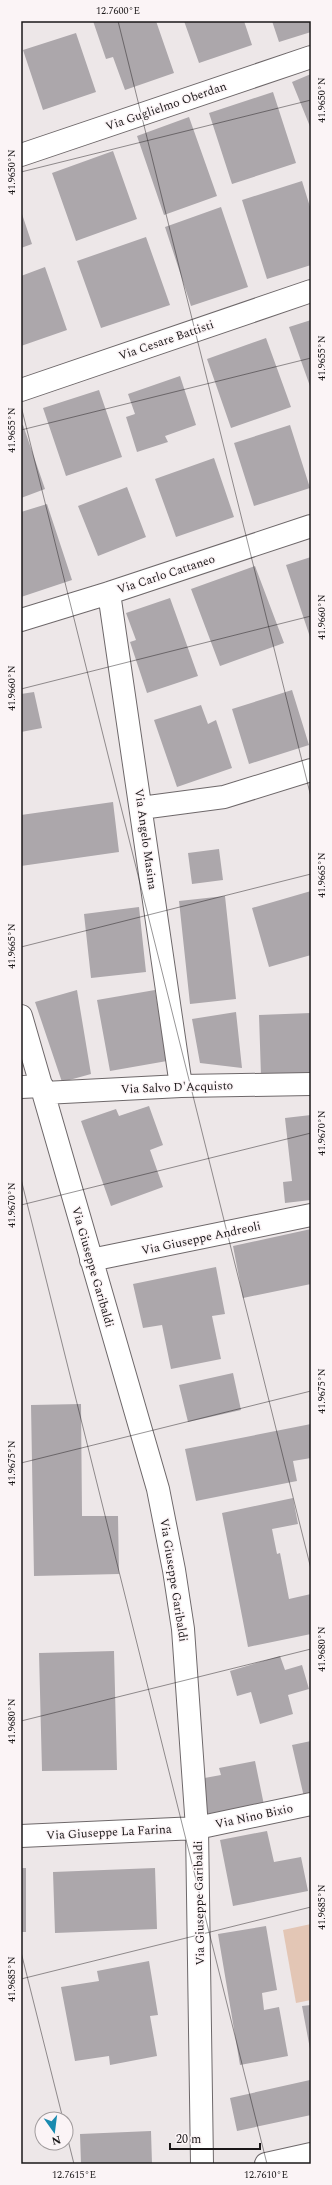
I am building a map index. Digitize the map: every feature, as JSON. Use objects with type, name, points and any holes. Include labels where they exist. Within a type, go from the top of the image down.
[{"type":"street","name":"Via Guglielmo Oberdan","points":[[21,155],[311,57]]},
{"type":"street","name":"Via Cesare Battisti","points":[[21,390],[311,291]]},
{"type":"street","name":"Via Carlo Cattaneo","points":[[21,620],[109,593],[311,526]]},
{"type":"street","name":"Via Angelo Masina","points":[[109,593],[142,808],[181,1086]]},
{"type":"street","points":[[142,808],[224,796],[311,770]]},
{"type":"street","name":"Via Giuseppe Garibaldi","points":[[21,1016],[36,1088],[91,1260],[158,1489],[168,1533],[183,1629],[197,1828],[202,2164]]},
{"type":"street","name":"Via Salvo D'Acquisto","points":[[36,1088],[311,1084]]},
{"type":"street","name":"Via Giuseppe Andreoli","points":[[91,1260],[311,1215]]},
{"type":"street","name":"Via Nino Bixio","points":[[197,1828],[311,1804]]},
{"type":"street","name":"Via Giuseppe La Farina","points":[[21,1836],[197,1828]]},
{"type":"street","points":[[266,2164],[311,2154]]},
{"type":"shaded area","points":[[311,1924],[311,2000],[296,2003],[283,1930]]},
{"type":"building","points":[[93,21],[156,21],[174,73],[125,90],[113,57],[106,59]]},
{"type":"building","points":[[184,21],[244,21],[252,45],[199,63]]},
{"type":"building","points":[[272,21],[311,21],[311,32],[279,42]]},
{"type":"building","points":[[76,33],[96,92],[43,110],[23,50]]},
{"type":"building","points":[[311,74],[311,129],[292,82]]},
{"type":"building","points":[[273,92],[296,163],[232,184],[209,113]]},
{"type":"building","points":[[189,117],[217,196],[164,215],[137,136]]},
{"type":"building","points":[[113,151],[137,219],[76,241],[52,173]]},
{"type":"building","points":[[302,181],[311,210],[311,265],[267,279],[242,200]]},
{"type":"building","points":[[221,207],[248,287],[191,306],[165,227]]},
{"type":"building","points":[[21,211],[32,244],[21,248]]},
{"type":"building","points":[[146,237],[170,305],[101,328],[77,261]]},
{"type":"building","points":[[45,267],[67,330],[21,346],[21,276]]},
{"type":"building","points":[[311,320],[311,389],[289,327]]},
{"type":"building","points":[[266,338],[291,407],[231,428],[207,359]]},
{"type":"building","points":[[180,376],[196,425],[165,436],[168,442],[137,452],[126,417],[135,414],[128,394]]},
{"type":"building","points":[[99,390],[122,457],[66,476],[43,408]]},
{"type":"building","points":[[21,425],[23,425],[45,489],[21,498]]},
{"type":"building","points":[[290,425],[310,488],[254,506],[234,443]]},
{"type":"building","points":[[214,458],[234,517],[176,537],[155,479]]},
{"type":"building","points":[[127,487],[146,537],[98,556],[78,506]]},
{"type":"building","points":[[47,504],[72,580],[21,597],[21,512]]},
{"type":"building","points":[[311,557],[311,640],[286,565]]},
{"type":"building","points":[[255,566],[284,643],[220,666],[191,589]]},
{"type":"building","points":[[170,598],[198,676],[147,693],[130,642],[136,640],[126,613]]},
{"type":"building","points":[[292,690],[309,745],[249,764],[232,709]]},
{"type":"building","points":[[34,692],[42,728],[21,732],[21,694]]},
{"type":"building","points":[[201,705],[208,724],[216,720],[232,768],[177,787],[154,720]]},
{"type":"building","points":[[113,802],[119,852],[21,866],[21,815]]},
{"type":"building","points":[[219,849],[223,880],[192,884],[188,853]]},
{"type":"building","points":[[311,891],[311,955],[269,967],[252,908]]},
{"type":"building","points":[[225,896],[236,999],[190,1004],[179,901]]},
{"type":"building","points":[[139,907],[146,972],[91,978],[84,914]]},
{"type":"building","points":[[77,990],[91,1074],[62,1082],[35,1002]]},
{"type":"building","points":[[155,990],[167,1061],[110,1071],[97,1000]]},
{"type":"building","points":[[236,1012],[242,1068],[200,1063],[192,1019]]},
{"type":"building","points":[[311,1013],[311,1074],[261,1076],[259,1015]]},
{"type":"building","points":[[149,1106],[163,1145],[150,1150],[163,1187],[111,1206],[81,1121],[116,1109],[119,1116]]},
{"type":"building","points":[[311,1115],[311,1200],[285,1203],[283,1182],[292,1181],[285,1118]]},
{"type":"building","points":[[311,1229],[311,1284],[243,1298],[233,1246]]},
{"type":"building","points":[[216,1267],[225,1314],[212,1316],[221,1359],[171,1369],[162,1325],[143,1328],[133,1284]]},
{"type":"building","points":[[233,1373],[241,1410],[188,1422],[179,1385]]},
{"type":"building","points":[[81,1404],[82,1516],[118,1516],[119,1574],[34,1576],[31,1405]]},
{"type":"building","points":[[311,1424],[311,1458],[293,1461],[297,1481],[196,1501],[185,1449]]},
{"type":"building","points":[[293,1498],[298,1524],[272,1529],[277,1554],[280,1553],[289,1599],[311,1594],[311,1634],[248,1647],[222,1513]]},
{"type":"building","points":[[114,1651],[117,1770],[42,1771],[39,1653]]},
{"type":"building","points":[[280,1656],[285,1670],[302,1665],[309,1689],[288,1695],[293,1714],[260,1724],[251,1692],[237,1696],[230,1671]]},
{"type":"building","points":[[311,1741],[311,1796],[304,1797],[292,1745]]},
{"type":"building","points":[[255,1761],[265,1810],[209,1822],[199,1779],[221,1775],[219,1768]]},
{"type":"building","points":[[267,1831],[274,1862],[301,1857],[308,1891],[233,1906],[220,1840]]},
{"type":"building","points":[[21,1868],[26,1868],[26,1932],[21,1932]]},
{"type":"building","points":[[155,1868],[157,1929],[55,1933],[53,1872]]},
{"type":"building","points":[[266,1926],[277,1990],[262,1993],[264,2010],[279,2007],[288,2056],[240,2065],[218,1934]]},
{"type":"building","points":[[149,1961],[158,2015],[150,2016],[157,2056],[110,2065],[109,2056],[75,2061],[61,1987],[99,1981],[97,1971]]},
{"type":"building","points":[[311,2005],[311,2049],[310,2049],[302,2006]]},
{"type":"building","points":[[310,2080],[311,2115],[237,2131],[230,2098]]},
{"type":"building","points":[[151,2131],[152,2164],[81,2164],[80,2134]]}]
